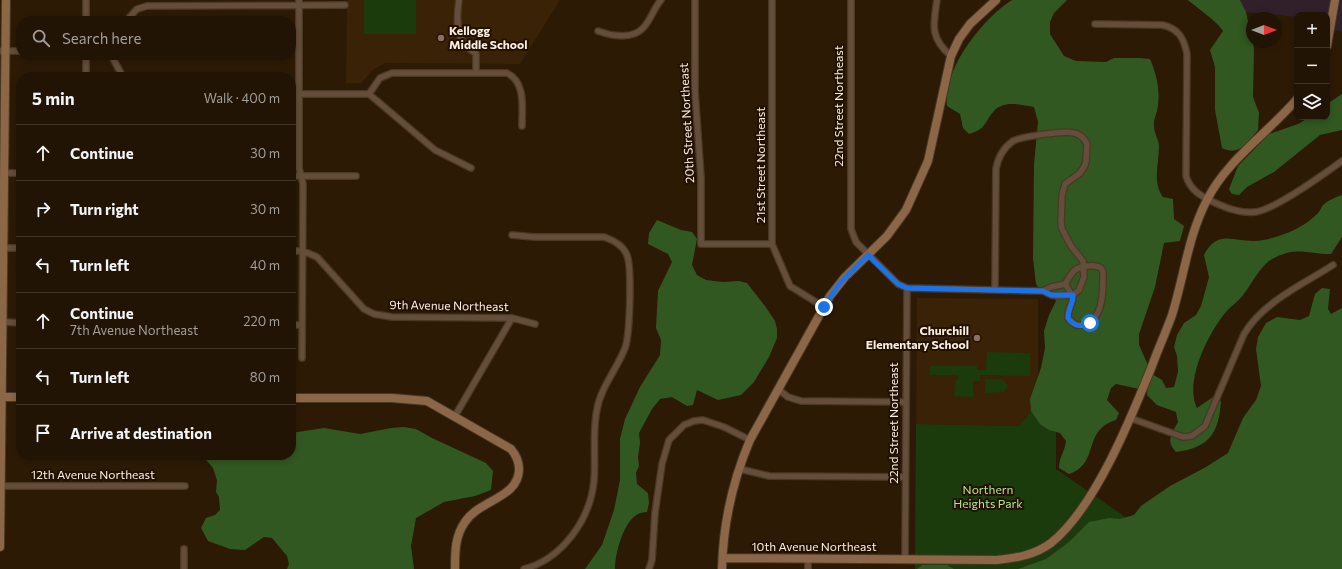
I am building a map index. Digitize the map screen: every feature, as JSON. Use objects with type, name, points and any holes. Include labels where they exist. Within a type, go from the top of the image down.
[{"type":"street","points":[[0,547],[5,173],[3,138],[3,52],[6,0]]},
{"type":"street","points":[[86,0],[86,16]]},
{"type":"street","points":[[459,0],[458,22],[460,36],[466,47],[476,54],[476,73]]},
{"type":"street","points":[[598,31],[610,36],[639,32],[644,27],[661,0]]},
{"type":"street","name":"20th Street Northeast","points":[[695,0],[695,92],[701,171],[701,244],[772,244]]},
{"type":"street","name":"21st Street Northeast","points":[[772,0],[772,244],[790,286],[824,307]]},
{"type":"street","name":"22nd Street Northeast","points":[[851,0],[850,217],[852,235],[856,242],[868,255],[898,284],[907,288],[905,559]]},
{"type":"street","points":[[937,0],[934,33],[939,45],[951,56]]},
{"type":"street","points":[[722,569],[727,519],[740,469],[750,440],[824,307],[839,284],[897,223],[922,176],[933,140],[951,56],[959,39],[970,24],[996,0]]},
{"type":"street","points":[[1330,29],[1335,0]]},
{"type":"street","points":[[299,2],[299,168],[303,184],[302,358]]},
{"type":"street","points":[[131,16],[137,9],[147,6],[299,2],[345,5]]},
{"type":"street","points":[[1095,24],[1162,25],[1171,27],[1178,31],[1182,38],[1186,54],[1186,176],[1191,188],[1207,199],[1244,212],[1263,210],[1322,175],[1342,161]]},
{"type":"street","points":[[3,52],[16,52]]},
{"type":"street","points":[[86,60],[86,72]]},
{"type":"street","points":[[114,60],[120,72]]},
{"type":"street","points":[[369,94],[376,82],[388,74],[507,73],[515,79],[521,97],[522,126]]},
{"type":"street","points":[[298,94],[369,94],[435,150],[471,168]]},
{"type":"street","name":"10th Avenue Northeast","points":[[722,558],[997,560],[1021,557],[1041,549],[1066,527],[1088,497],[1115,451],[1172,315],[1189,247],[1197,221],[1207,199],[1227,171],[1294,102]]},
{"type":"street","points":[[907,288],[996,290],[1043,291],[1051,295],[1073,295],[1079,290],[1082,284],[1084,268],[1082,261],[1065,235],[1061,222],[1063,189],[1069,180],[1080,173],[1084,167],[1087,157],[1087,144],[1080,135],[1073,132],[1067,132],[1014,140],[1001,152],[996,169],[996,290]]},
{"type":"street","points":[[5,173],[16,173]]},
{"type":"street","points":[[296,176],[356,176]]},
{"type":"street","points":[[512,235],[534,237],[604,237],[612,239],[624,249],[629,264],[627,340],[597,407],[593,434],[594,481],[590,501],[578,528],[563,545],[546,559],[524,569]]},
{"type":"street","points":[[4,248],[16,248]]},
{"type":"street","points":[[296,251],[303,251]]},
{"type":"street","name":"9th Avenue Northeast","points":[[303,251],[316,257],[364,309],[374,314],[387,316],[512,318],[535,324]]},
{"type":"street","points":[[1130,418],[1183,437],[1192,436],[1199,432],[1209,418],[1244,334],[1251,323],[1267,307],[1333,265]]},
{"type":"street","points":[[1043,291],[1051,287],[1065,284],[1074,271],[1097,266],[1103,272],[1103,290],[1095,319],[1087,325],[1076,325],[1068,318],[1068,313],[1073,301],[1073,295],[1065,284]]},
{"type":"street","points":[[455,416],[512,318]]},
{"type":"street","points":[[4,322],[16,323]]},
{"type":"street","points":[[296,325],[302,325]]},
{"type":"street","points":[[778,390],[788,397],[801,401],[905,402]]},
{"type":"street","points":[[1,397],[16,397]]},
{"type":"street","points":[[296,398],[417,399],[427,401],[511,449],[518,459],[519,467],[519,475],[514,487],[482,506],[465,520],[457,539],[455,569]]},
{"type":"street","points":[[649,569],[652,560],[655,513],[662,464],[669,440],[684,425],[694,421],[703,420],[724,427],[750,440]]},
{"type":"street","points":[[740,469],[769,476],[905,477]]},
{"type":"street","name":"12th Avenue Northeast","points":[[1,486],[185,486]]},
{"type":"street","points":[[184,549],[184,569]]},
{"type":"street","points":[[808,558],[808,569]]},
{"type":"shaded area","name":"Kellogg Middle School","points":[[347,0],[560,0],[520,64],[386,63],[374,69],[361,83],[346,83]]},
{"type":"shaded area","points":[[1240,0],[1342,0],[1342,32],[1330,30],[1330,12],[1294,12],[1294,17],[1282,16],[1282,12],[1246,12]]},
{"type":"shaded area","name":"Churchill Elementary School","points":[[917,298],[1038,299],[1038,376],[1030,399],[1031,411],[1019,426],[916,424]]},
{"type":"green space","points":[[364,0],[416,0],[416,34],[364,34]]},
{"type":"green space","points":[[1012,0],[1067,0],[1054,13],[1050,22],[1050,34],[1064,56],[1076,61],[1106,62],[1114,58],[1150,59],[1155,71],[1159,98],[1154,120],[1159,146],[1157,173],[1158,185],[1163,197],[1173,199],[1174,219],[1184,226],[1180,241],[1164,243],[1155,287],[1139,334],[1139,345],[1148,365],[1139,389],[1116,384],[1111,388],[1107,400],[1119,413],[1116,420],[1105,425],[1098,432],[1085,462],[1079,469],[1069,474],[1059,468],[1066,441],[1060,433],[1049,430],[1040,424],[1031,411],[1030,399],[1041,368],[1045,348],[1044,331],[1049,315],[1056,301],[1052,294],[1043,294],[1036,284],[1033,259],[1034,164],[1038,122],[1034,107],[1019,104],[1003,105],[994,111],[979,130],[969,134],[963,128],[960,114],[947,106],[947,92],[951,77],[967,46],[989,19]]},
{"type":"green space","points":[[1188,0],[1240,0],[1246,12],[1246,48],[1254,48],[1253,97],[1259,113],[1258,130],[1243,147],[1233,151],[1222,148],[1215,110],[1215,67],[1210,50],[1223,31]]},
{"type":"green space","points":[[1342,94],[1342,130],[1320,135],[1274,172],[1247,187],[1239,195],[1232,194],[1229,189],[1238,166],[1269,134],[1298,124],[1305,120],[1330,120],[1330,102]]},
{"type":"green space","points":[[1342,195],[1342,237],[1331,254],[1296,251],[1282,254],[1274,258],[1265,265],[1247,290],[1219,321],[1205,345],[1196,372],[1194,385],[1194,397],[1197,408],[1213,397],[1221,401],[1218,422],[1215,430],[1204,443],[1197,447],[1176,452],[1170,441],[1172,433],[1178,422],[1176,412],[1157,405],[1147,395],[1148,384],[1152,374],[1162,380],[1166,388],[1174,387],[1178,372],[1177,356],[1174,347],[1177,335],[1184,323],[1196,315],[1201,306],[1209,277],[1204,255],[1209,247],[1220,239],[1258,241],[1279,236],[1303,225],[1318,213],[1323,205]]},
{"type":"green space","points":[[657,220],[681,230],[692,232],[697,239],[692,265],[697,275],[706,280],[723,282],[739,281],[747,283],[775,321],[777,338],[769,357],[754,382],[741,395],[718,400],[697,390],[693,405],[687,406],[672,397],[660,399],[652,409],[639,433],[639,466],[636,473],[637,484],[648,493],[649,503],[647,512],[638,514],[633,518],[624,531],[616,555],[615,569],[585,569],[602,545],[614,510],[620,480],[620,439],[625,419],[640,387],[660,355],[661,340],[656,328],[658,291],[672,262],[668,254],[648,244],[649,233]]},
{"type":"green space","points":[[1322,288],[1330,289],[1328,309],[1331,314],[1342,308],[1342,569],[1018,569],[1046,559],[1069,542],[1089,522],[1109,518],[1120,519],[1134,515],[1141,506],[1170,486],[1206,467],[1228,453],[1243,418],[1256,400],[1261,386],[1256,349],[1258,337],[1266,323],[1277,317],[1300,320],[1309,316],[1315,294]]},
{"type":"green space","points":[[987,352],[1030,353],[1030,376],[980,375],[980,381],[973,381],[973,397],[954,396],[955,380],[958,380],[958,375],[930,375],[930,366],[977,366],[977,370],[986,370]]},
{"type":"green space","name":"Northern Heights Park","points":[[1038,376],[1056,377],[1056,469],[1131,521],[1342,569],[915,569],[916,424],[1019,426],[1031,411],[1030,399]]},
{"type":"green space","points":[[985,379],[1003,379],[1008,386],[1004,392],[985,393]]},
{"type":"green space","points":[[404,427],[416,429],[486,463],[493,471],[491,490],[475,496],[444,502],[416,518],[411,546],[414,569],[287,569],[289,564],[287,556],[272,538],[264,537],[245,550],[230,549],[208,541],[201,528],[206,518],[215,515],[220,510],[219,497],[216,492],[217,480],[213,468],[206,460],[296,460],[296,432],[324,428],[360,434]]},
{"type":"green space","points":[[922,565],[947,565],[954,569],[917,569]]},
{"type":"place","name":"Kellogg Middle School","points":[[441,38]]},
{"type":"place","name":"Churchill Elementary School","points":[[977,338]]},
{"type":"route","points":[[824,307],[839,284],[868,255],[898,284],[907,288],[1043,291],[1051,295],[1058,296],[1073,295],[1072,305],[1068,313],[1070,322],[1081,326],[1090,323]]}]
